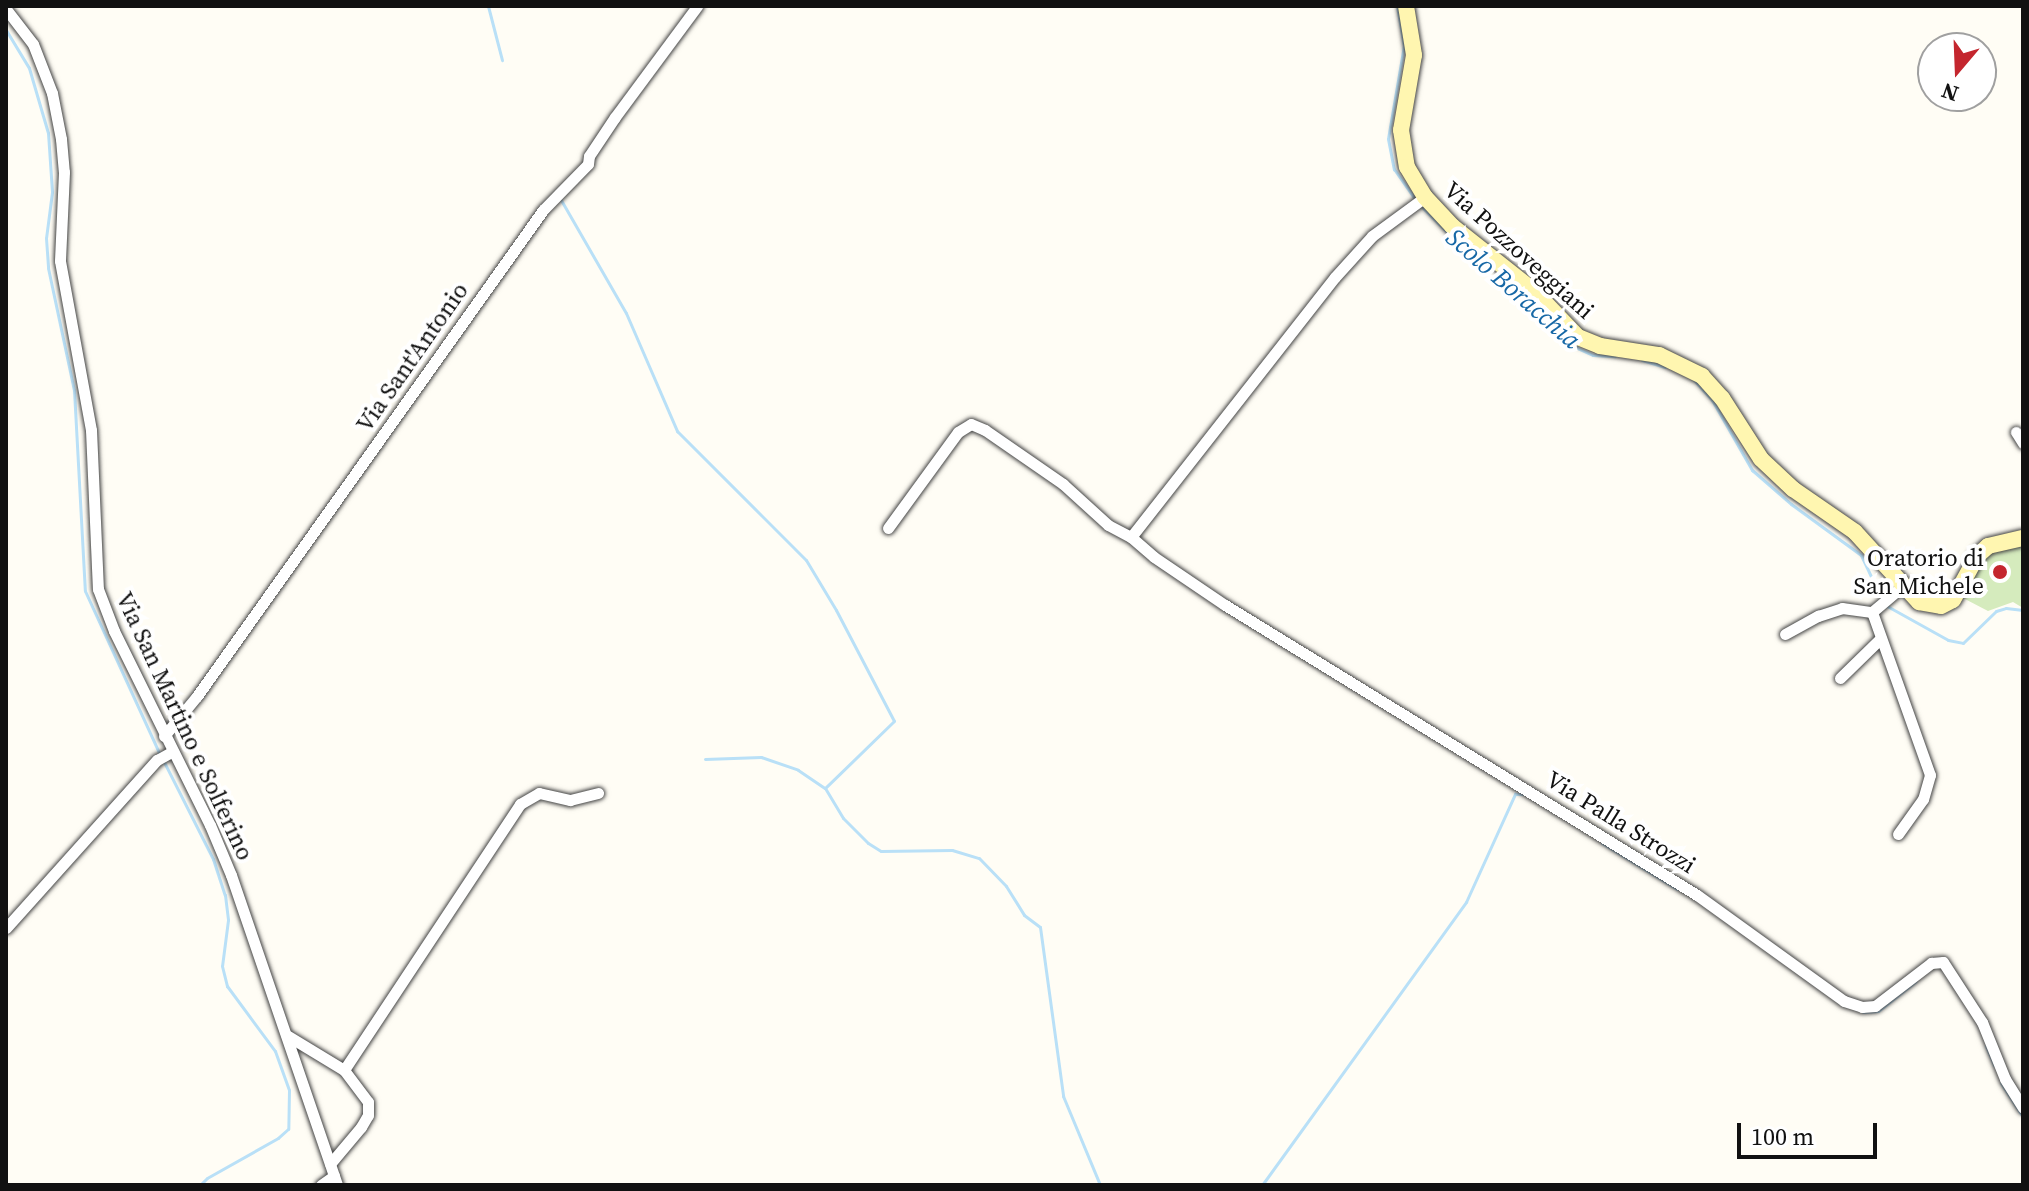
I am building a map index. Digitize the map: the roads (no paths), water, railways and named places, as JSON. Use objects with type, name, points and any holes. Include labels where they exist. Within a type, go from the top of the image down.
[{"type":"street","name":"Via Sant'Antonio","points":[[164,736],[215,672],[543,210],[588,164],[589,156],[615,117],[697,6]]},
{"type":"street","name":"Via Pozzoveggiani","points":[[1406,6],[1414,55],[1401,130],[1402,149],[1417,202],[1534,291],[1578,337],[1600,346],[1659,355],[1702,376],[1722,398],[1761,459],[1793,489],[1855,532],[1900,587],[1919,602],[1941,606],[1953,600],[1977,556],[1988,546],[2023,538]]},
{"type":"street","name":"Via San Martino e Solferino","points":[[6,9],[33,44],[52,93],[61,139],[64,172],[60,261],[91,430],[98,589],[114,631],[164,736],[165,755],[231,875],[334,1175]]},
{"type":"street","points":[[1131,537],[1315,301],[1372,236],[1417,202]]},
{"type":"street","name":"Via Palla Strozzi","points":[[888,528],[958,432],[971,424],[1040,466],[1108,525],[1131,537],[1154,557],[1225,605],[1697,895],[1844,1001],[1862,1007],[1875,1006],[1931,963],[1943,962],[1982,1022],[2005,1079],[2023,1108]]},
{"type":"street","points":[[2016,432],[2023,443]]},
{"type":"street","points":[[1785,634],[1818,616],[1842,608],[1874,610],[1900,587]]},
{"type":"street","points":[[1874,610],[1879,640],[1930,775],[1923,799],[1898,834]]},
{"type":"street","points":[[1840,678],[1879,640]]},
{"type":"street","points":[[6,928],[165,755]]},
{"type":"street","points":[[344,1070],[520,804],[539,793],[570,800],[598,793]]},
{"type":"street","points":[[288,1036],[344,1070],[364,1093],[368,1115],[334,1175],[321,1185]]},
{"type":"waterway","points":[[488,6],[502,60]]},
{"type":"waterway","name":"Scolo Boracchia","points":[[1397,6],[1404,45],[1388,139],[1394,169],[1415,199]]},
{"type":"waterway","points":[[6,30],[29,68],[48,133],[52,192],[46,238],[48,268],[74,390],[85,591],[159,753]]},
{"type":"waterway","points":[[561,200],[626,313],[677,431],[806,560],[894,721],[825,788],[843,818],[868,843],[881,851],[952,850],[979,858],[1006,886],[1024,915],[1040,927],[1063,1096],[1100,1185]]},
{"type":"waterway","name":"Scolo Boracchia","points":[[1420,205],[1446,231]]},
{"type":"waterway","name":"Scolo Boracchia","points":[[1529,298],[1577,348],[1593,355],[1615,356]]},
{"type":"waterway","name":"Scolo Boracchia","points":[[1642,360],[1665,367]]},
{"type":"waterway","name":"Scolo Boracchia","points":[[1694,380],[1712,400],[1752,470],[1791,504],[1861,555],[1882,600]]},
{"type":"waterway","name":"Scolo Boracchia","points":[[1887,606],[1948,640],[1963,643],[1996,611],[2006,608],[2023,610]]},
{"type":"waterway","points":[[705,759],[761,757],[798,770],[825,788]]},
{"type":"waterway","points":[[163,760],[213,859],[225,895],[228,920],[222,966],[227,986],[275,1051],[289,1090],[288,1129],[200,1185]]},
{"type":"waterway","points":[[1262,1185],[1466,902],[1515,794],[1524,794]]},
{"type":"waterway","points":[[1602,843],[1677,889]]},
{"type":"waterway","points":[[1863,1012],[1878,1011],[1916,981]]},
{"type":"waterway","points":[[1986,1046],[1994,1065]]},
{"type":"waterway","points":[[2001,1083],[2023,1117]]},
{"type":"place","name":"Oratorio di San Michele","points":[[2000,572]]}]
